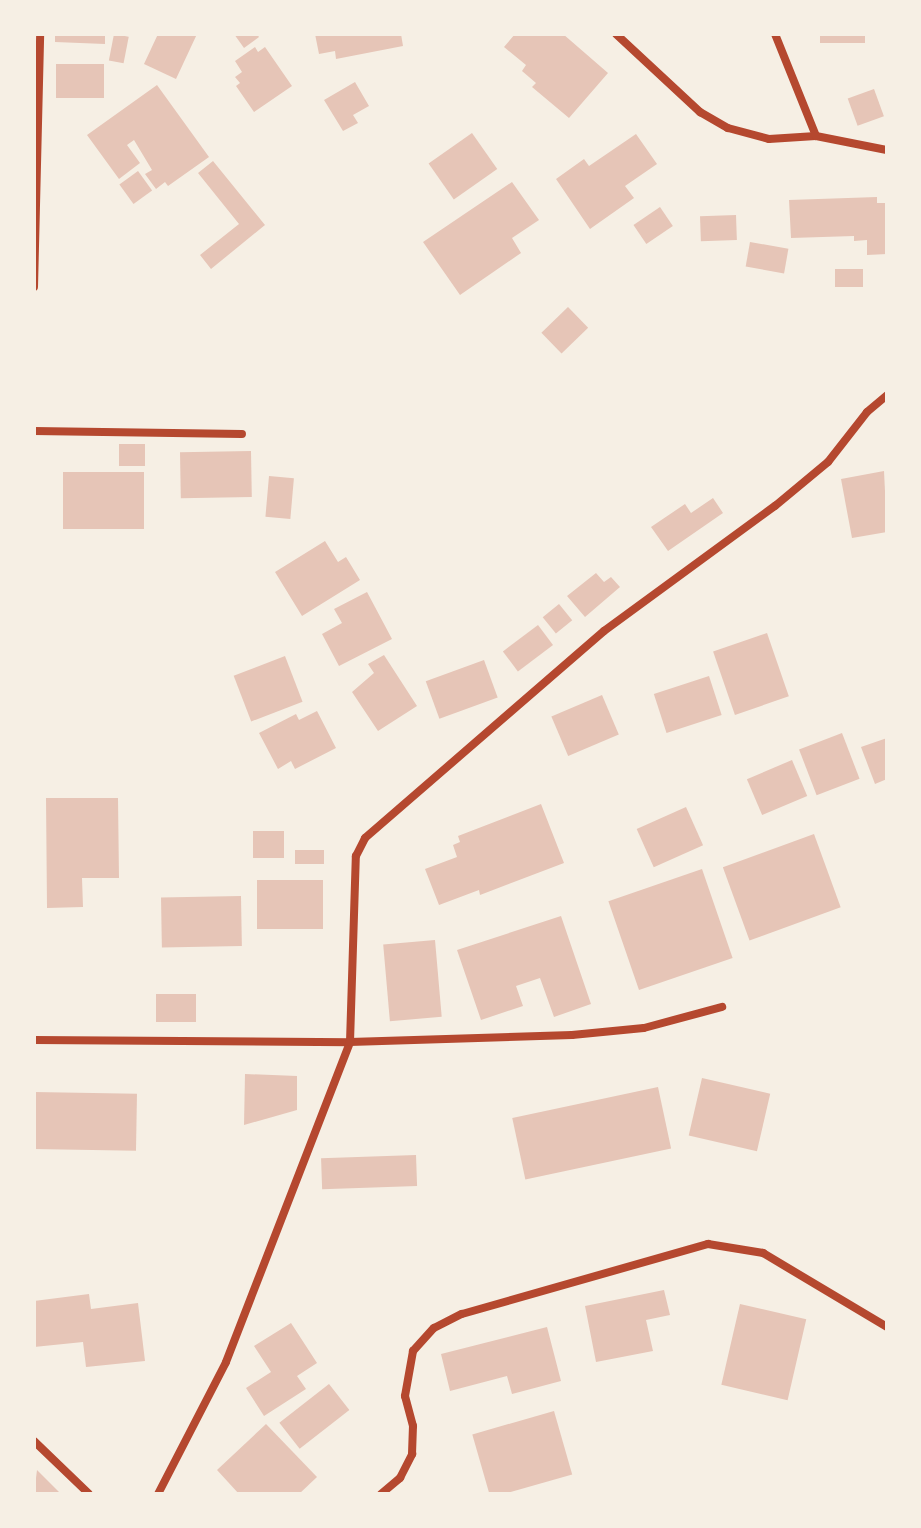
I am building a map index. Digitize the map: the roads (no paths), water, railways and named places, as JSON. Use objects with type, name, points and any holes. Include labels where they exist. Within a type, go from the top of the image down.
[{"type":"street","points":[[34,287],[37,52],[40,34]]},
{"type":"street","points":[[616,34],[700,112],[728,128],[769,139],[816,136],[887,150]]},
{"type":"street","points":[[775,34],[816,136]]},
{"type":"street","points":[[158,1494],[226,1362],[350,1042],[356,856],[365,838],[604,631],[775,506],[828,462],[867,412],[887,395]]},
{"type":"street","points":[[34,431],[242,434]]},
{"type":"street","points":[[34,1040],[350,1042],[572,1035],[644,1028],[722,1007]]},
{"type":"street","points":[[381,1494],[400,1478],[412,1454],[413,1426],[405,1396],[413,1351],[434,1328],[462,1314],[708,1244],[763,1253],[887,1327]]},
{"type":"street","points":[[34,1441],[89,1494]]}]
